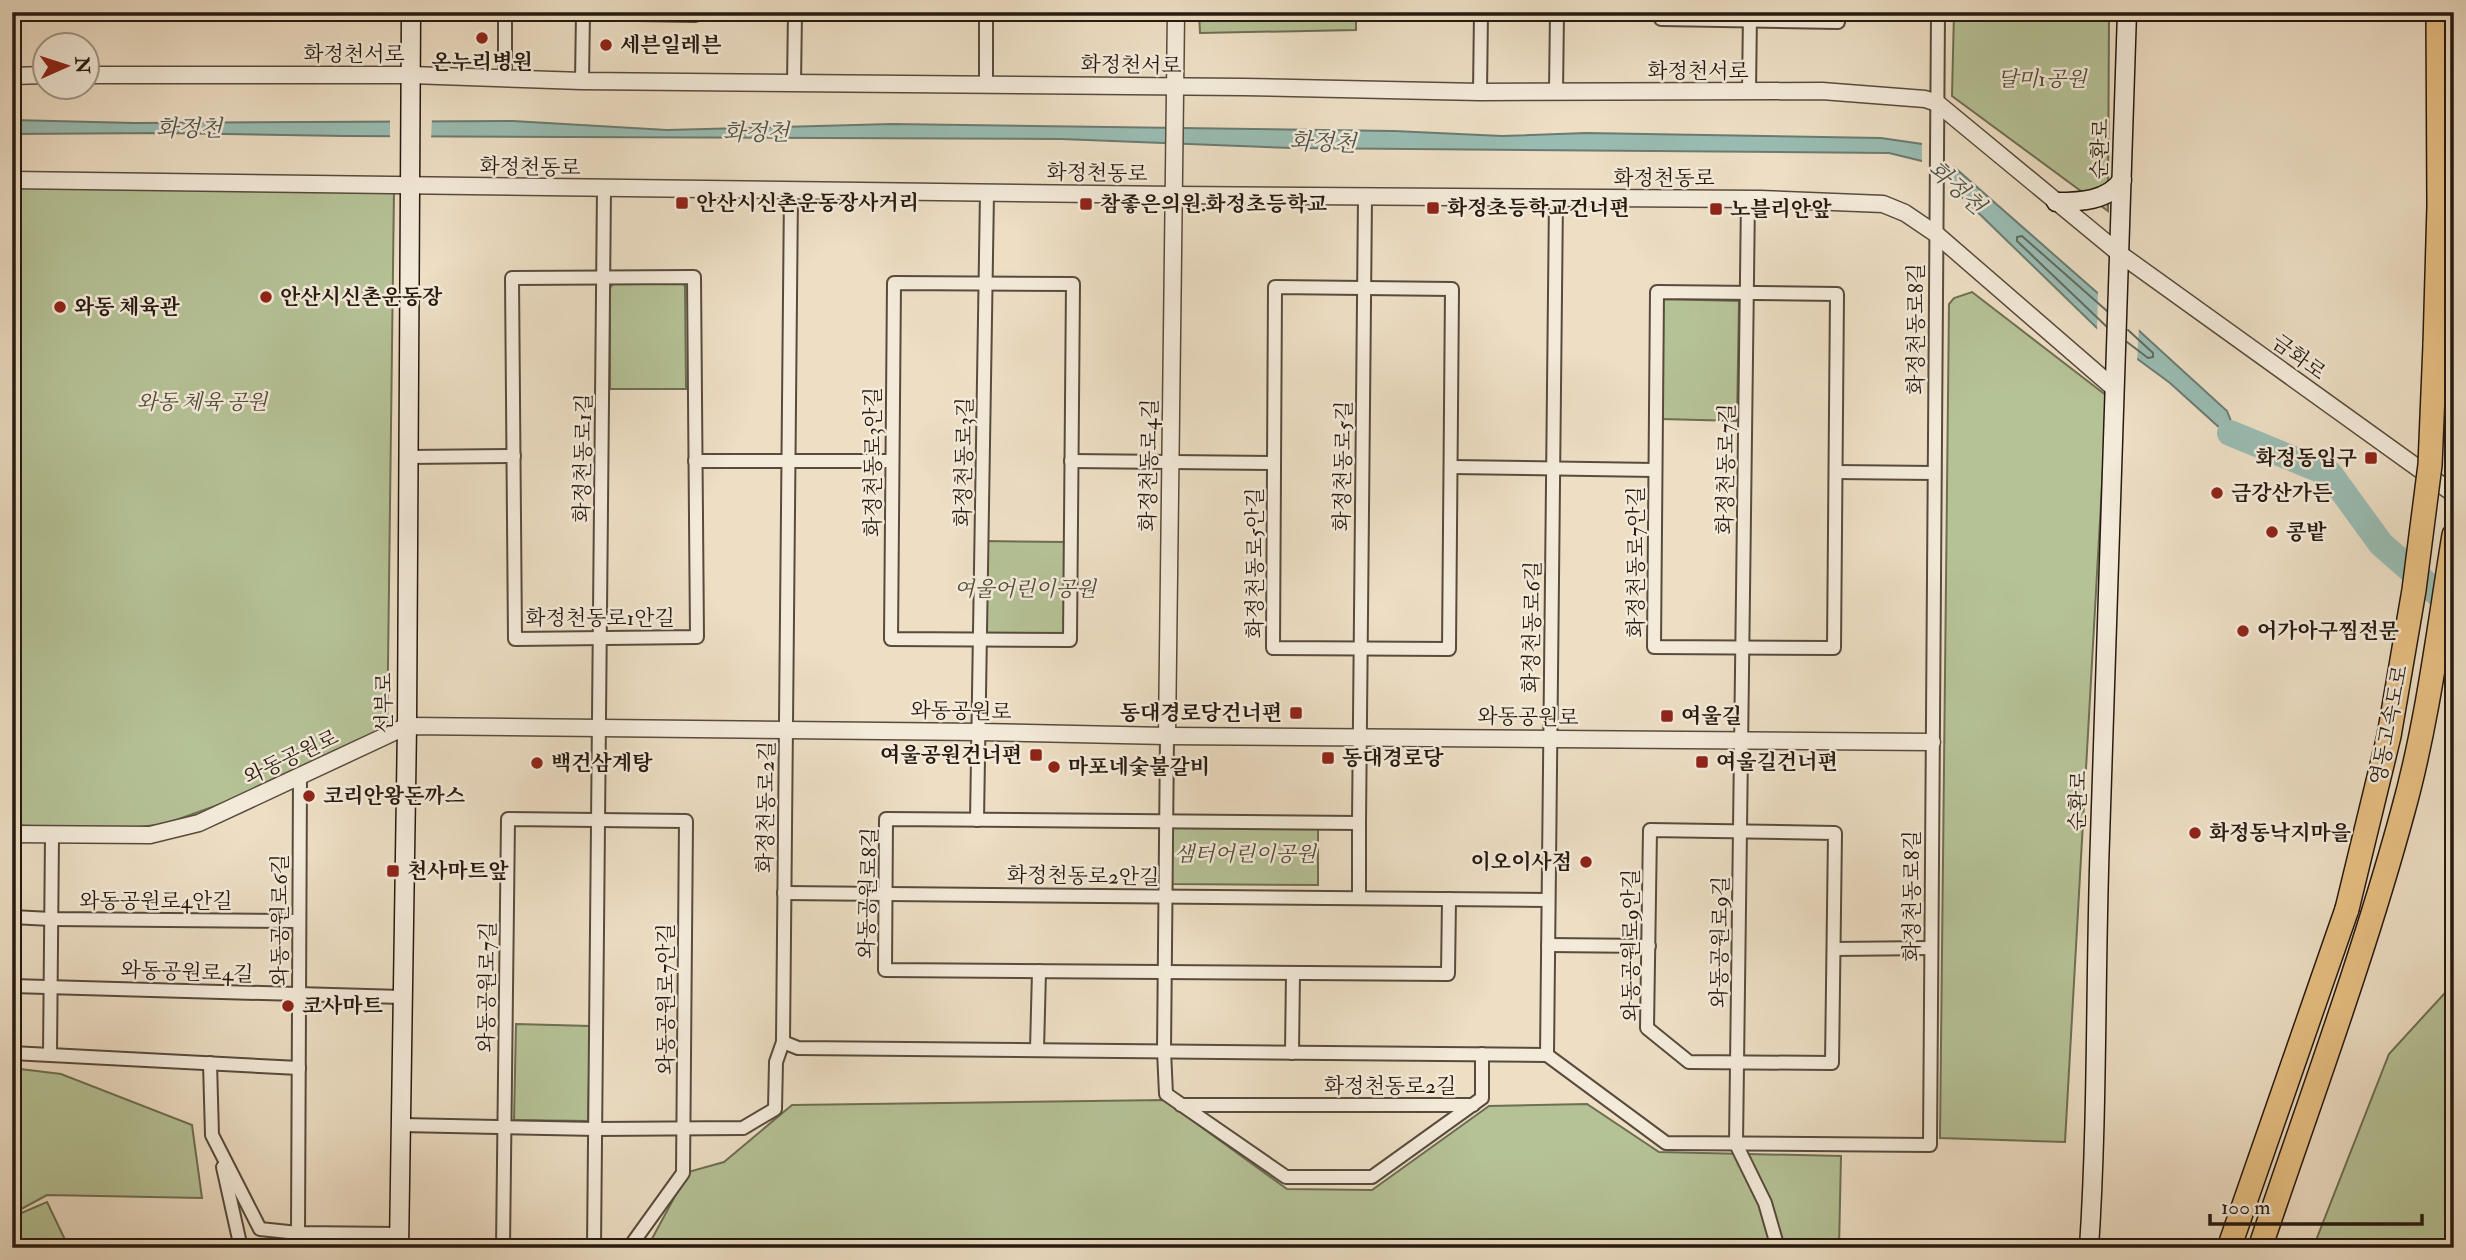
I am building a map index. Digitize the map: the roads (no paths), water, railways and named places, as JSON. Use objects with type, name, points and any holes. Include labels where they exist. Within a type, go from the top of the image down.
[{"type":"highway","name":"영동고속도로","points":[[2229,1248],[2347,909],[2389,736],[2414,590],[2430,465],[2435,345],[2439,206],[2438,12]]},
{"type":"highway","name":"영동고속도로","points":[[2260,1248],[2370,925],[2404,808],[2428,693],[2454,535]]},
{"type":"main road","points":[[411,12],[411,75]]},
{"type":"main road","name":"순환로","points":[[2089,1248],[2127,12]]},
{"type":"main road","name":"선부로","points":[[399,1241],[407,726],[411,75]]},
{"type":"main road","points":[[2056,202],[2087,200],[2112,191],[2122,180]]},
{"type":"street","points":[[505,12],[505,77]]},
{"type":"street","points":[[582,81],[583,13],[695,15],[695,12]]},
{"type":"street","points":[[794,84],[795,12]]},
{"type":"street","points":[[986,12],[986,86]]},
{"type":"street","name":"화정천동로4길","points":[[1167,736],[1176,12]]},
{"type":"street","points":[[1480,92],[1481,12]]},
{"type":"street","points":[[1556,92],[1557,12]]},
{"type":"street","points":[[1661,12],[1661,19],[1750,16],[1838,22],[1839,12]]},
{"type":"street","name":"화정천동로8길","points":[[1547,1055],[1667,1143],[1930,1145],[1938,12]]},
{"type":"street","points":[[1749,92],[1750,16]]},
{"type":"street","points":[[12,76],[32,75]]},
{"type":"street","name":"화정천서로","points":[[102,75],[411,75],[794,84],[1174,86],[1480,92],[1849,92],[1902,95],[1937,103],[2120,254]]},
{"type":"street","name":"화정천동로","points":[[12,180],[791,191],[1748,199],[1883,204],[1905,213],[1936,234],[2115,389]]},
{"type":"street","name":"화정천동로1길","points":[[600,729],[604,188]]},
{"type":"street","name":"화정천동로2길","points":[[791,191],[783,1042],[798,1048],[1547,1055]]},
{"type":"street","name":"화정천동로3길","points":[[977,820],[987,192]]},
{"type":"street","name":"화정천동로5길","points":[[1360,736],[1365,197]]},
{"type":"street","name":"화정천동로6길","points":[[1547,1055],[1556,199]]},
{"type":"street","name":"화정천동로7길","points":[[1742,740],[1748,199]]},
{"type":"street","name":"금화로","points":[[2120,254],[2454,494]]},
{"type":"street","name":"화정천동로1안길","points":[[694,277],[696,638],[515,639],[512,278],[604,278],[694,277]]},
{"type":"street","name":"화정천동로3안길","points":[[894,283],[985,284],[1073,284],[1070,640],[891,639],[894,283]]},
{"type":"street","name":"화정천동로5안길","points":[[1275,288],[1451,289],[1450,649],[1273,648],[1273,463],[1275,288]]},
{"type":"street","name":"화정천동로7안길","points":[[1657,292],[1837,294],[1834,648],[1654,647],[1656,470],[1657,292]]},
{"type":"street","points":[[407,457],[514,456]]},
{"type":"street","points":[[695,461],[892,461]]},
{"type":"street","points":[[1071,461],[1273,463]]},
{"type":"street","points":[[1451,467],[1656,470]]},
{"type":"street","points":[[1836,472],[1934,472]]},
{"type":"street","name":"와동공원로","points":[[12,834],[150,835],[199,823],[407,726],[1933,742]]},
{"type":"street","points":[[594,1248],[600,729]]},
{"type":"street","points":[[1164,1051],[1167,736]]},
{"type":"street","points":[[1359,898],[1360,736]]},
{"type":"street","name":"와동공원로9길","points":[[1737,1144],[1742,740]]},
{"type":"street","name":"와동공원로6길","points":[[298,1233],[300,776]]},
{"type":"street","name":"와동공원로7길","points":[[503,1248],[508,819],[599,820]]},
{"type":"street","name":"와동공원로7안길","points":[[599,820],[686,821],[683,1173],[629,1248]]},
{"type":"street","name":"와동공원로8길","points":[[1359,823],[886,820],[885,970],[1448,974],[1449,899]]},
{"type":"street","name":"와동공원로9안길","points":[[1650,830],[1741,831],[1835,833],[1832,1063],[1689,1062],[1647,1028],[1650,830]]},
{"type":"street","points":[[50,1055],[52,835]]},
{"type":"street","name":"화정천동로2안길","points":[[784,893],[1548,900]]},
{"type":"street","name":"와동공원로4안길","points":[[12,917],[299,920]]},
{"type":"street","points":[[1548,946],[1648,946]]},
{"type":"street","points":[[1834,949],[1931,948]]},
{"type":"street","points":[[1037,1050],[1039,971]]},
{"type":"street","points":[[1292,1053],[1293,972]]},
{"type":"street","name":"와동공원로4길","points":[[12,986],[402,997]]},
{"type":"street","points":[[402,1125],[596,1129],[743,1128],[775,1109],[776,1062],[783,1042]]},
{"type":"street","name":"화정천동로2길","points":[[1164,1051],[1166,1094],[1286,1177],[1372,1177],[1473,1105]]},
{"type":"street","points":[[12,1053],[299,1068]]},
{"type":"street","points":[[1473,1105],[1482,1098],[1482,1055]]},
{"type":"street","points":[[210,1063],[212,1135],[260,1229],[399,1241]]},
{"type":"street","name":"화정천동로2길","points":[[1181,1105],[1473,1105]]},
{"type":"street","points":[[1737,1144],[1765,1203],[1778,1248]]},
{"type":"street","points":[[219,1149],[241,1248]]},
{"type":"water","points":[[12,120],[135,123],[513,121],[667,130],[892,124],[1394,131],[1502,136],[1586,133],[1881,138],[1929,145],[2227,411],[2233,426],[2263,442],[2263,449],[2231,438],[2170,383],[2101,332],[1926,162],[1889,153],[1292,148],[1061,139],[12,134]]},
{"type":"waterway","name":"화정천","points":[[2230,433],[2330,474],[2381,544],[2454,608]]},
{"type":"place","name":"온누리병원","points":[[482,38]]},
{"type":"place","name":"세븐일레븐","points":[[606,45]]},
{"type":"place","name":"안산시신촌운동장사거리","points":[[682,203]]},
{"type":"place","name":"참좋은의원.화정초등학교","points":[[1086,204]]},
{"type":"place","name":"화정초등학교건너편","points":[[1433,208]]},
{"type":"place","name":"노블리안앞","points":[[1716,209]]},
{"type":"place","name":"안산시신촌운동장","points":[[266,297]]},
{"type":"place","name":"와동 체육관","points":[[60,307]]},
{"type":"place","name":"화정동입구","points":[[2371,458]]},
{"type":"place","name":"금강산가든","points":[[2217,493]]},
{"type":"place","name":"콩밭","points":[[2272,532]]},
{"type":"place","name":"어가아구찜전문","points":[[2243,631]]},
{"type":"place","name":"동대경로당건너편","points":[[1296,713]]},
{"type":"place","name":"여울길","points":[[1667,716]]},
{"type":"place","name":"여울공원건너편","points":[[1036,755]]},
{"type":"place","name":"동대경로당","points":[[1328,758]]},
{"type":"place","name":"여울길건너편","points":[[1702,762]]},
{"type":"place","name":"백건삼계탕","points":[[537,763]]},
{"type":"place","name":"마포네숯불갈비","points":[[1054,767]]},
{"type":"place","name":"코리안왕돈까스","points":[[309,796]]},
{"type":"place","name":"화정동낙지마을","points":[[2195,833]]},
{"type":"place","name":"이오이사점","points":[[1586,862]]},
{"type":"place","name":"천사마트앞","points":[[393,871]]},
{"type":"place","name":"코사마트","points":[[288,1006]]},
{"type":"park label","name":"달미1공원","points":[[2042,79]]},
{"type":"park label","name":"와동 체육 공원","points":[[202,402]]},
{"type":"park label","name":"여울어린이공원","points":[[1025,589]]},
{"type":"park label","name":"샘터어린이공원","points":[[1245,854]]}]
